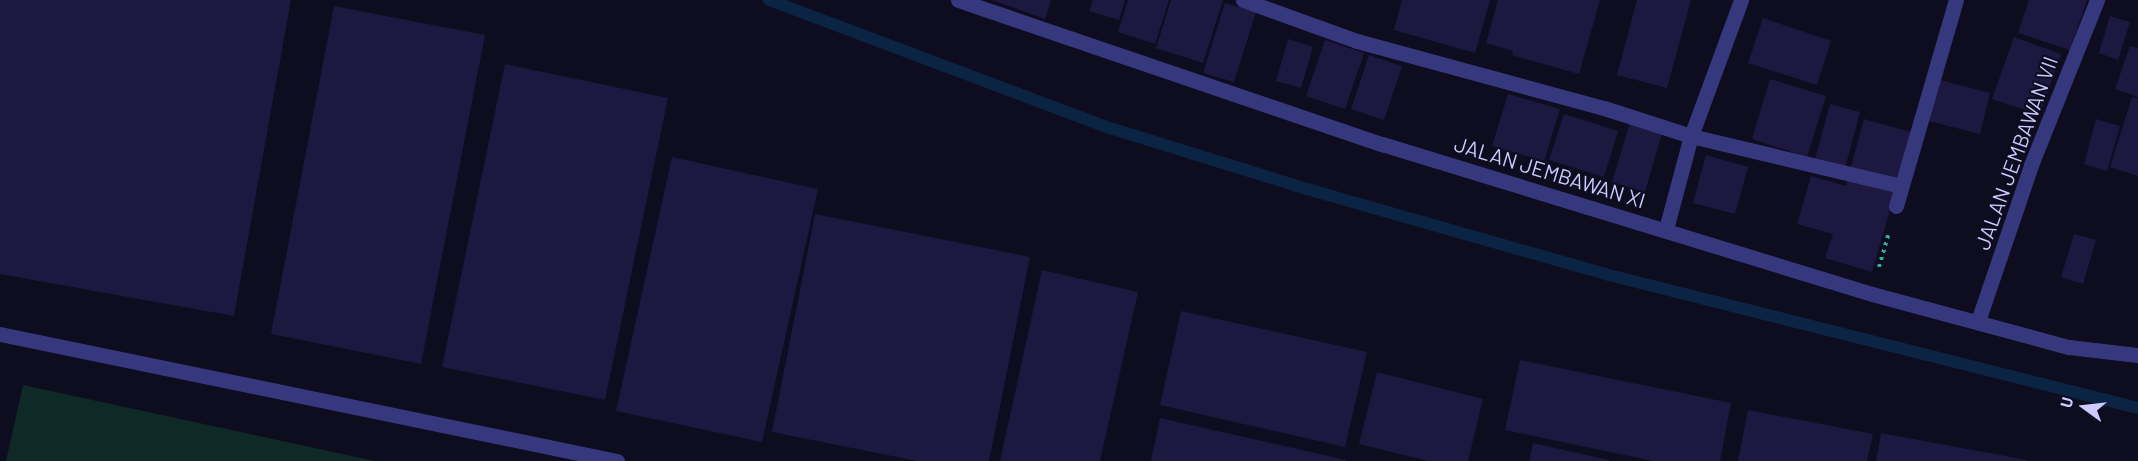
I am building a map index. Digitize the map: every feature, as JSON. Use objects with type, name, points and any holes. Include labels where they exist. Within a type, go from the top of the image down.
[{"type":"street","name":"JALAN JEMBAWAN XI","points":[[958,0],[1382,144],[1666,229],[1872,294],[2069,347],[2138,355]]},
{"type":"street","points":[[1243,0],[1358,41],[1604,108],[1691,136],[1901,186]]},
{"type":"street","points":[[1666,229],[1691,136],[1740,0]]},
{"type":"street","points":[[1896,206],[1956,0]]},
{"type":"street","name":"JALAN JEMBAWAN VII","points":[[1978,321],[2031,165],[2097,0]]},
{"type":"street","points":[[0,334],[617,461]]},
{"type":"path","points":[[1872,294],[1896,206]]},
{"type":"green space","points":[[23,385],[375,461],[6,461]]},
{"type":"building","points":[[0,0],[291,0],[234,316],[0,274]]},
{"type":"building","points":[[992,0],[1051,0],[1045,19]]},
{"type":"building","points":[[1093,0],[1125,0],[1119,20],[1089,11]]},
{"type":"building","points":[[1128,0],[1169,0],[1155,44],[1118,32]]},
{"type":"building","points":[[1171,0],[1223,0],[1203,63],[1156,48]]},
{"type":"building","points":[[1402,0],[1490,0],[1475,53],[1394,30]]},
{"type":"building","points":[[1498,0],[1600,0],[1579,74],[1512,55],[1513,51],[1486,43]]},
{"type":"building","points":[[1637,0],[1691,0],[1667,88],[1617,75]]},
{"type":"building","points":[[2029,0],[2087,0],[2070,50],[2018,33]]},
{"type":"building","points":[[1225,3],[1256,12],[1234,82],[1203,73]]},
{"type":"building","points":[[334,6],[485,35],[421,364],[271,334]]},
{"type":"building","points":[[2110,16],[2130,22],[2118,60],[2099,53]]},
{"type":"building","points":[[1763,18],[1831,41],[1817,85],[1748,63]]},
{"type":"building","points":[[2014,37],[2061,54],[2040,115],[1992,99]]},
{"type":"building","points":[[1288,39],[1313,47],[1301,88],[1276,81]]},
{"type":"building","points":[[1325,40],[1364,53],[1345,109],[1306,96]]},
{"type":"building","points":[[2130,46],[2138,48],[2138,97],[2115,89]]},
{"type":"building","points":[[1369,55],[1402,66],[1384,120],[1351,109]]},
{"type":"building","points":[[505,64],[668,98],[605,400],[442,367]]},
{"type":"building","points":[[1932,78],[1990,93],[1980,134],[1921,119]]},
{"type":"building","points":[[1770,79],[1826,96],[1807,157],[1752,139]]},
{"type":"building","points":[[1508,94],[1560,109],[1544,161],[1492,146]]},
{"type":"building","points":[[2132,97],[2138,98],[2138,176],[2110,167]]},
{"type":"building","points":[[1830,104],[1860,112],[1845,168],[1815,159]]},
{"type":"building","points":[[1564,114],[1618,131],[1604,177],[1549,160]]},
{"type":"building","points":[[1864,119],[1911,132],[1897,180],[1851,167]]},
{"type":"building","points":[[2096,119],[2120,126],[2107,171],[2084,164]]},
{"type":"building","points":[[1630,123],[1662,133],[1645,192],[1612,182]]},
{"type":"building","points":[[1706,155],[1748,167],[1735,214],[1693,203]]},
{"type":"building","points":[[672,157],[818,189],[762,442],[616,411]]},
{"type":"building","points":[[1849,175],[1896,189],[1872,272],[1825,258],[1833,234],[1797,224],[1811,176],[1846,186]]},
{"type":"building","points":[[815,214],[1030,257],[989,461],[917,461],[772,432]]},
{"type":"building","points":[[2074,234],[2096,240],[2083,284],[2061,277]]},
{"type":"building","points":[[1042,270],[1138,292],[1100,461],[1000,461]]},
{"type":"building","points":[[1181,311],[1367,352],[1345,447],[1160,405]]},
{"type":"building","points":[[1520,360],[1731,403],[1720,461],[1653,461],[1505,430]]},
{"type":"building","points":[[1377,372],[1483,399],[1468,461],[1428,461],[1359,444]]},
{"type":"building","points":[[1748,410],[1873,434],[1867,461],[1738,461]]},
{"type":"building","points":[[1160,418],[1346,460],[1346,461],[1151,461]]},
{"type":"building","points":[[1881,433],[2027,460],[2027,461],[1876,461]]},
{"type":"building","points":[[1533,443],[1609,460],[1609,461],[1529,461]]},
{"type":"waterway","points":[[769,0],[1110,128],[1307,189],[1609,275],[2138,408]]}]
